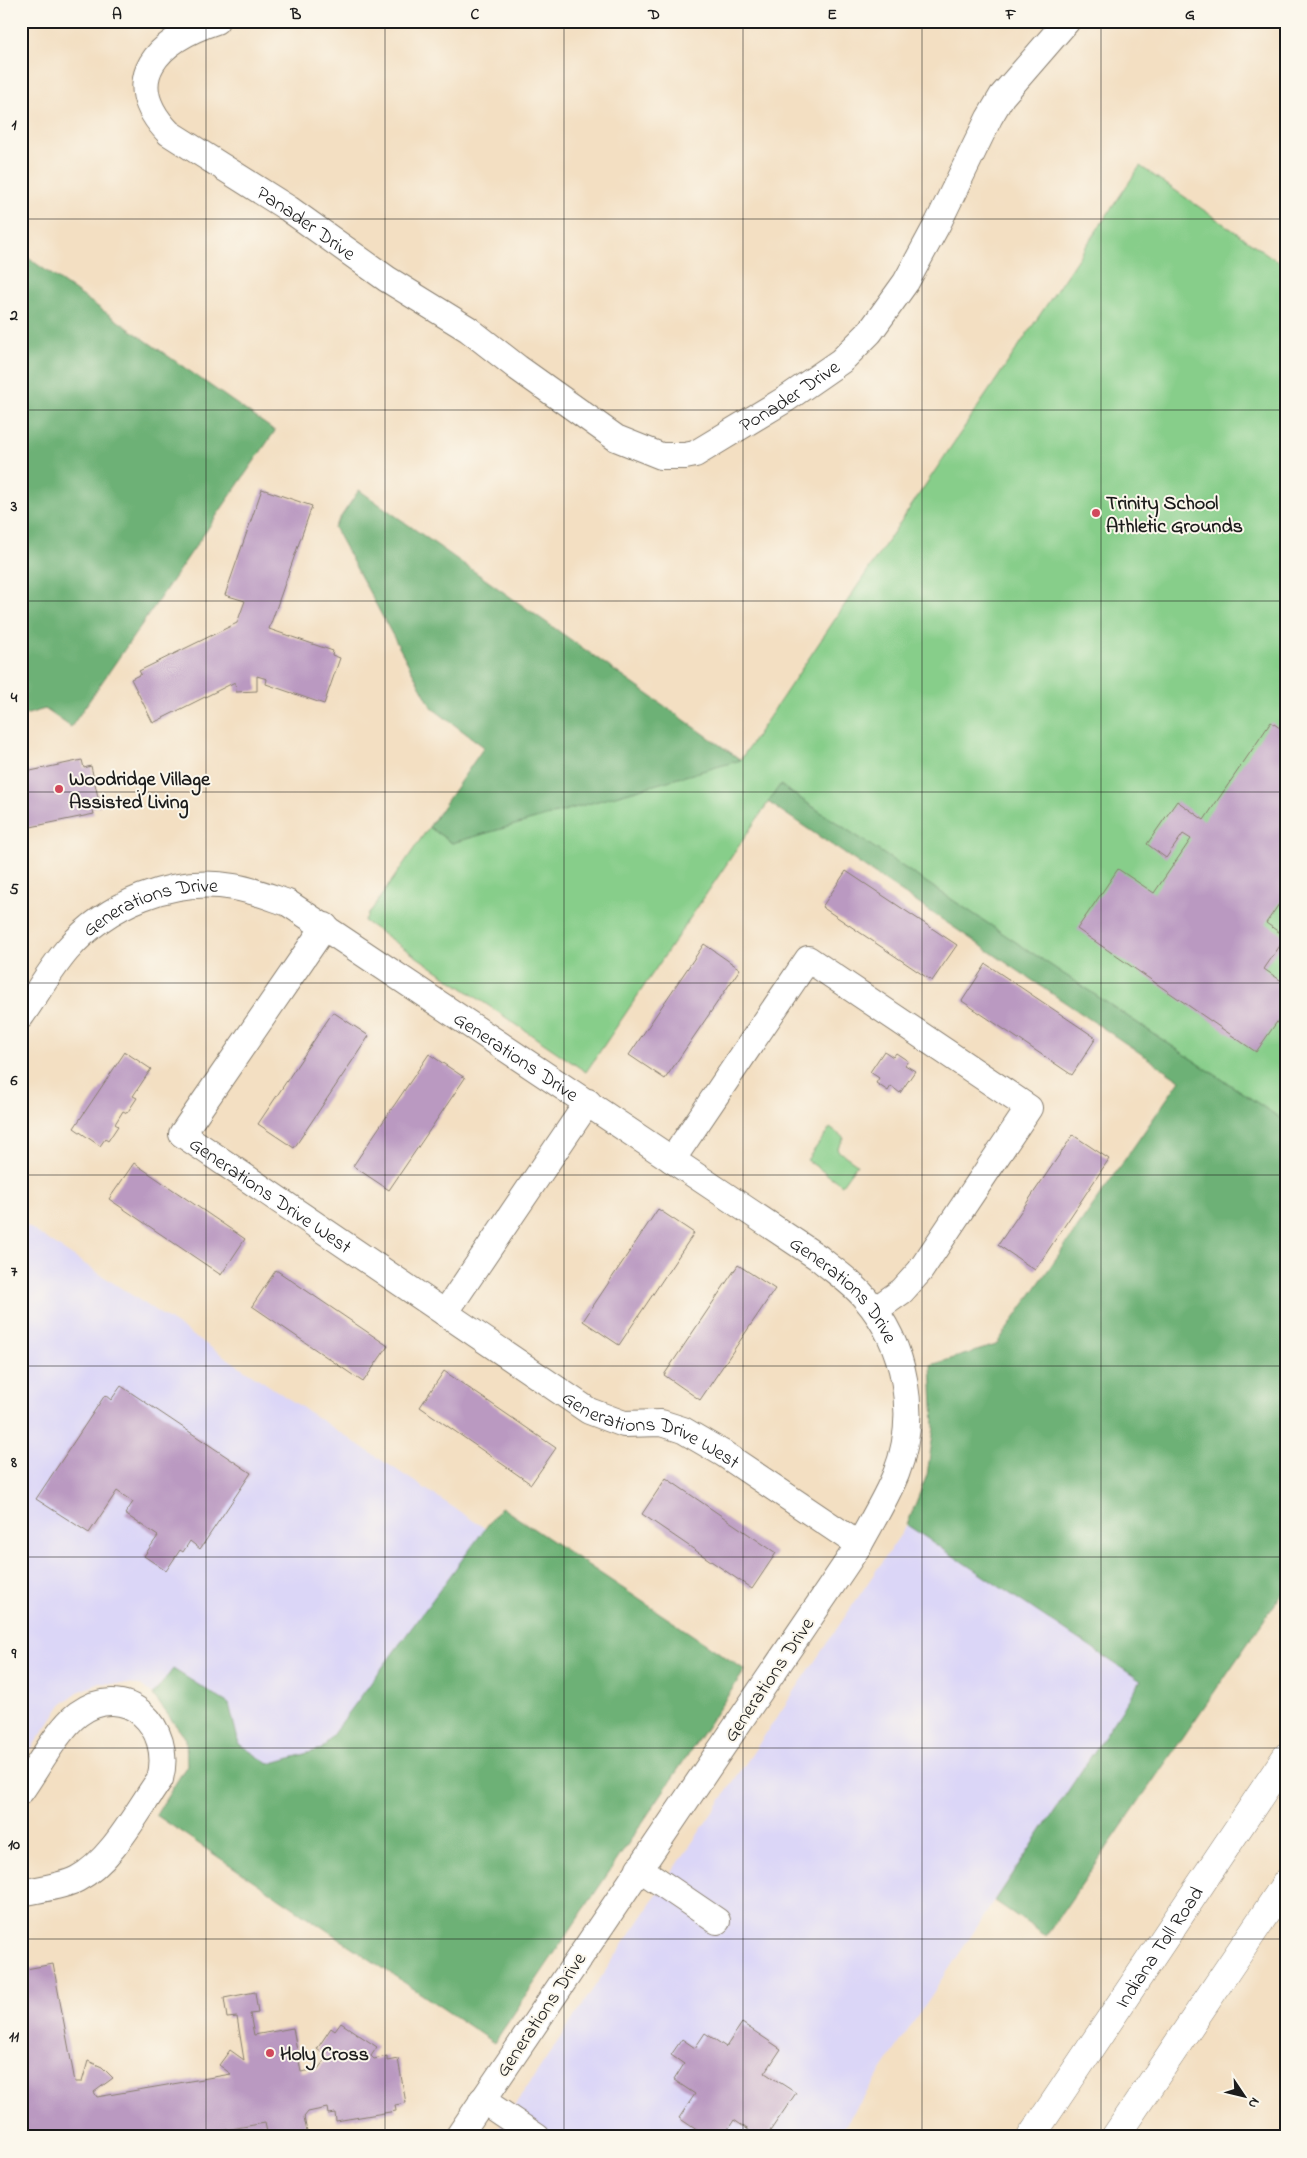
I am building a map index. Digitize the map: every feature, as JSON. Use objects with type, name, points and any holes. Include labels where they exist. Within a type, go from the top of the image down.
[{"type":"highway","name":"Indiana Toll Road","points":[[1031,2137],[1286,1757]]},
{"type":"highway","points":[[1115,2137],[1286,1883]]},
{"type":"street","name":"Panader Drive","points":[[216,21],[199,27],[160,52],[150,65],[144,85],[148,105],[157,120],[169,133],[289,209],[387,279]]},
{"type":"street","name":"Ponader Drive","points":[[387,279],[468,328],[518,368],[616,438],[661,456],[673,458],[695,454],[786,399],[841,361],[870,332],[906,282],[1002,96],[1067,21]]},
{"type":"street","name":"Generations Drive","points":[[21,1016],[66,951],[88,928],[118,907],[170,889],[201,884],[233,886],[288,903],[819,1258],[864,1297],[875,1310],[893,1343],[904,1372],[907,1408],[904,1443],[896,1472],[859,1545],[458,2137]]},
{"type":"street","name":"Generations Drive West","points":[[325,926],[182,1134],[589,1411],[624,1424],[661,1423],[683,1430],[724,1454],[859,1545]]},
{"type":"street","points":[[672,1160],[808,959],[1029,1108],[920,1271],[902,1291],[875,1310]]},
{"type":"street","points":[[445,1313],[588,1102]]},
{"type":"street","points":[[21,1792],[64,1728],[77,1715],[90,1707],[107,1703],[123,1704],[135,1709],[148,1718],[157,1732],[163,1748],[163,1765],[160,1779],[107,1854],[93,1869],[76,1880],[21,1893]]},
{"type":"street","points":[[639,1868],[717,1921]]},
{"type":"street","points":[[482,2100],[537,2137]]},
{"type":"shaded area","points":[[21,1222],[486,1529],[322,1749],[269,1764],[239,1744],[229,1704],[173,1669],[153,1695],[141,1685],[100,1683],[78,1692],[63,1703],[26,1756],[21,1753]]},
{"type":"shaded area","points":[[907,1525],[1141,1681],[837,2137],[493,2137]]},
{"type":"green space","name":"Trinity School Athletic Grounds","points":[[1140,166],[1286,267],[1286,1122],[780,785],[586,1072],[364,921],[429,827],[452,843],[741,759]]},
{"type":"green space","points":[[21,253],[275,431],[71,727],[45,709],[21,716]]},
{"type":"green space","points":[[359,490],[741,760],[452,843],[429,827],[484,747],[432,708],[334,527]]},
{"type":"green space","points":[[780,785],[1286,1122],[1286,1588],[1046,1936],[995,1901],[1141,1681],[907,1525],[927,1475],[934,1427],[931,1365],[996,1345],[1180,1080],[768,802]]},
{"type":"green space","points":[[830,1128],[844,1138],[837,1150],[857,1164],[842,1185],[807,1160]]},
{"type":"green space","points":[[501,1507],[745,1670],[494,2043],[156,1815],[187,1765],[186,1739],[153,1695],[173,1669],[229,1704],[239,1744],[269,1764],[322,1749]]},
{"type":"building","points":[[262,489],[312,506],[269,629],[333,651],[332,655],[340,658],[324,704],[266,684],[267,679],[257,676],[257,691],[236,692],[235,682],[153,723],[131,679],[141,674],[139,671],[237,623],[245,601],[225,595]]},
{"type":"building","points":[[1271,722],[1286,732],[1286,894],[1266,923],[1286,937],[1264,969],[1286,984],[1286,1009],[1256,1052],[1077,929],[1118,869],[1154,893],[1191,839],[1183,834],[1166,858],[1147,844],[1177,801],[1204,820]]},
{"type":"building","name":"Woodridge Village Assisted Living","points":[[82,760],[84,768],[91,766],[100,806],[92,807],[94,814],[21,829],[21,773]]},
{"type":"building","points":[[846,871],[957,945],[932,981],[822,907]]},
{"type":"building","points":[[704,944],[740,969],[665,1079],[629,1055]]},
{"type":"building","points":[[986,964],[1096,1038],[1072,1075],[962,1001]]},
{"type":"building","points":[[333,1012],[369,1036],[294,1148],[258,1124]]},
{"type":"building","points":[[884,1051],[893,1057],[896,1053],[908,1061],[905,1065],[915,1071],[900,1093],[891,1086],[888,1091],[876,1083],[879,1078],[870,1072]]},
{"type":"building","points":[[125,1052],[151,1069],[133,1096],[137,1098],[127,1113],[123,1111],[115,1124],[118,1126],[108,1141],[105,1139],[100,1146],[74,1128]]},
{"type":"building","points":[[429,1054],[465,1078],[389,1190],[353,1166]]},
{"type":"building","points":[[1073,1135],[1109,1159],[1035,1270],[998,1245]]},
{"type":"building","points":[[134,1163],[245,1239],[221,1275],[109,1199]]},
{"type":"building","points":[[658,1209],[694,1233],[619,1345],[583,1321]]},
{"type":"building","points":[[738,1265],[775,1289],[700,1400],[664,1375]]},
{"type":"building","points":[[276,1270],[388,1346],[363,1382],[252,1306]]},
{"type":"building","points":[[444,1371],[556,1448],[531,1484],[420,1407]]},
{"type":"building","points":[[121,1386],[251,1473],[200,1549],[190,1541],[183,1552],[180,1550],[166,1571],[144,1556],[158,1536],[125,1514],[133,1502],[117,1491],[89,1533],[36,1499],[105,1395],[111,1400]]},
{"type":"building","points":[[666,1478],[776,1553],[752,1589],[642,1514]]},
{"type":"building","name":"Holy Cross","points":[[53,1964],[75,2082],[82,2082],[88,2061],[102,2067],[113,2078],[94,2092],[97,2097],[231,2074],[219,2065],[230,2050],[244,2060],[237,2017],[227,2018],[224,1998],[255,1992],[258,2013],[250,2014],[254,2035],[293,2028],[301,2072],[318,2069],[327,2057],[317,2049],[331,2028],[335,2031],[341,2023],[377,2047],[371,2056],[374,2059],[387,2056],[387,2061],[398,2059],[406,2103],[395,2105],[396,2111],[336,2121],[335,2113],[328,2114],[327,2108],[308,2112],[304,2117],[308,2137],[268,2137],[265,2123],[186,2137],[21,2137],[21,2122],[26,2121],[21,2095],[21,1970]]},
{"type":"building","points":[[742,2023],[781,2049],[765,2073],[796,2093],[766,2137],[759,2137],[734,2120],[723,2137],[707,2137],[679,2118],[695,2094],[674,2080],[684,2064],[671,2055],[682,2039],[695,2048],[705,2033],[726,2047]]},
{"type":"place","name":"Trinity School Athletic Grounds","points":[[1096,513]]},
{"type":"place","name":"Woodridge Village Assisted Living","points":[[59,789]]},
{"type":"place","name":"Holy Cross","points":[[270,2053]]}]
